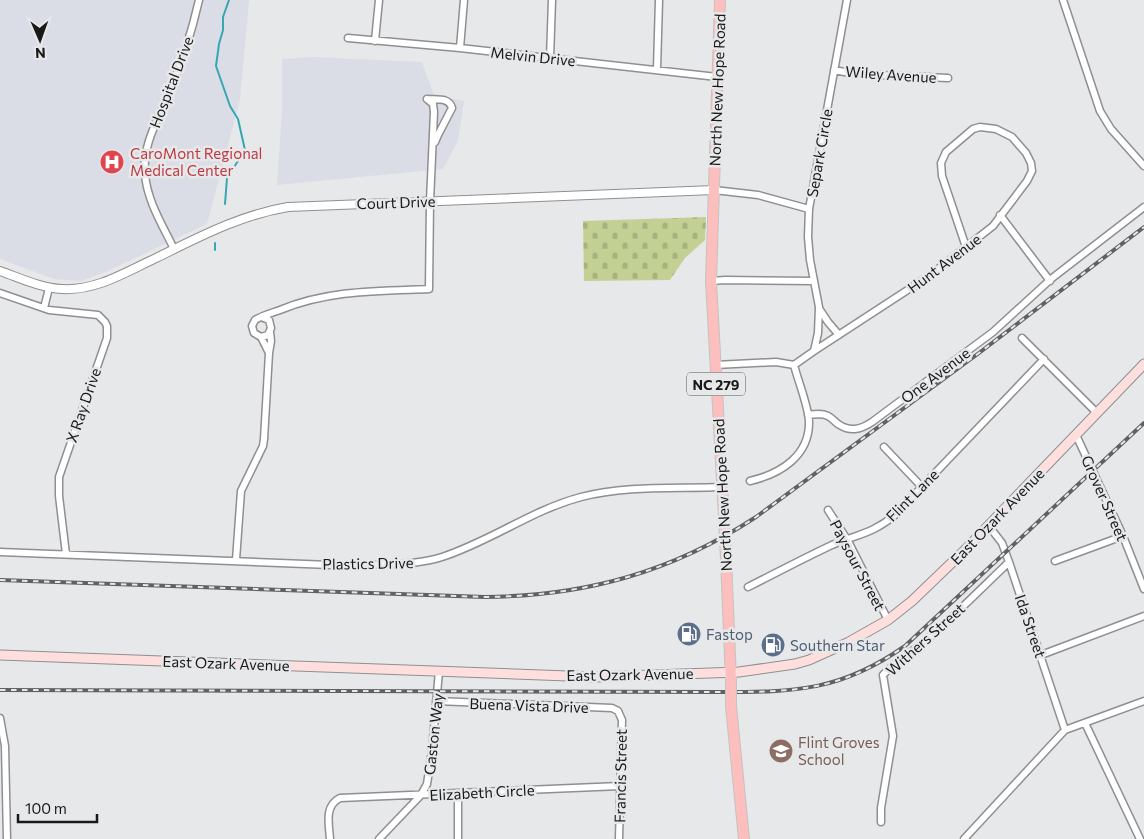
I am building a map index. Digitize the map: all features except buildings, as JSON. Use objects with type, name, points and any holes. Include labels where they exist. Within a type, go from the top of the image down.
[{"type":"main road","name":"North New Hope Road","points":[[720,0],[711,281],[726,559],[731,706],[744,839]]},
{"type":"main road","name":"East Ozark Avenue","points":[[0,655],[594,677],[730,677],[809,660],[849,642],[888,620],[928,586],[1144,364]]},
{"type":"street","name":"Hospital Drive","points":[[174,249],[150,196],[146,184],[144,163],[151,133],[179,69],[199,0]]},
{"type":"street","points":[[375,41],[379,0]]},
{"type":"street","points":[[460,48],[464,0]]},
{"type":"street","points":[[550,58],[552,0]]},
{"type":"street","points":[[657,69],[659,0]]},
{"type":"street","name":"Separk Circle","points":[[814,351],[818,333],[819,307],[813,281],[808,237],[809,209],[847,0]]},
{"type":"street","points":[[1063,0],[1100,111],[1111,130],[1144,166]]},
{"type":"street","name":"Melvin Drive","points":[[348,38],[460,48],[717,76]]},
{"type":"street","name":"Wiley Avenue","points":[[834,70],[855,74],[948,78]]},
{"type":"street","points":[[270,332],[268,335],[261,337],[254,334],[252,326],[255,320],[304,301],[331,294],[429,289],[434,112],[433,104],[427,99],[447,100],[452,105],[452,108],[438,135],[433,150]]},
{"type":"street","name":"Hunt Avenue","points":[[814,351],[930,276],[993,226],[1032,172],[1031,163],[1020,144],[996,128],[980,127],[973,129],[946,152],[941,163],[942,176],[966,247]]},
{"type":"street","name":"Court Drive","points":[[0,271],[49,288],[73,289],[100,284],[233,222],[272,210],[319,205],[714,190],[758,195],[809,209]]},
{"type":"street","name":"One Avenue","points":[[808,415],[830,417],[845,428],[852,430],[864,427],[993,332],[1050,280],[1144,207]]},
{"type":"street","points":[[1000,215],[1050,280]]},
{"type":"street","points":[[711,281],[813,281]]},
{"type":"street","points":[[44,308],[49,288]]},
{"type":"street","name":"X Ray Drive","points":[[0,294],[44,308],[93,313],[105,322],[108,332],[59,476],[59,496],[66,554]]},
{"type":"street","name":"Separk Circle","points":[[819,307],[839,335]]},
{"type":"street","points":[[236,560],[241,491],[263,446],[271,341],[270,332],[271,324],[278,311]]},
{"type":"street","points":[[262,317],[269,320],[271,324]]},
{"type":"street","points":[[261,337],[269,353]]},
{"type":"street","points":[[1022,338],[1097,412]]},
{"type":"street","points":[[715,365],[776,362],[794,365],[814,351]]},
{"type":"street","name":"Flint Lane","points":[[748,587],[834,544],[870,532],[884,524],[895,515],[1044,359]]},
{"type":"street","points":[[750,481],[781,470],[794,459],[803,447],[806,439],[808,415],[794,365]]},
{"type":"street","name":"Grover Street","points":[[1076,435],[1122,536],[1144,590]]},
{"type":"street","points":[[884,447],[921,486]]},
{"type":"street","name":"Plastics Drive","points":[[0,552],[356,566],[420,562],[458,552],[542,510],[583,496],[627,490],[722,487]]},
{"type":"street","name":"Paysour Street","points":[[828,510],[848,540],[888,620]]},
{"type":"street","name":"Ida Street","points":[[988,525],[1002,543],[1065,730]]},
{"type":"street","points":[[1055,561],[1122,536]]},
{"type":"street","name":"Withers Street","points":[[881,822],[881,808],[893,736],[883,675],[888,669],[935,633],[1009,562]]},
{"type":"street","points":[[1041,655],[1144,616]]},
{"type":"street","name":"Gaston Way","points":[[379,839],[420,795],[427,784],[439,671]]},
{"type":"street","points":[[964,839],[1065,730],[1144,700]]},
{"type":"street","name":"Buena Vista Drive","points":[[436,701],[612,708],[620,713]]},
{"type":"street","name":"Francis Street","points":[[619,839],[622,720],[620,713]]},
{"type":"street","points":[[0,718],[4,746],[7,839]]},
{"type":"street","points":[[1085,723],[1140,839]]},
{"type":"street","name":"Elizabeth Circle","points":[[330,839],[329,808],[336,800],[345,798],[620,786]]},
{"type":"street","points":[[458,794],[458,839]]},
{"type":"shaded area","name":"CaroMont Regional Medical Center","points":[[0,0],[249,0],[240,100],[207,224],[110,270],[82,281],[54,279],[0,259]]},
{"type":"shaded area","points":[[314,57],[422,62],[434,95],[464,101],[458,141],[443,169],[277,185],[282,112],[282,59]]},
{"type":"green space","points":[[706,217],[705,240],[685,258],[670,280],[584,281],[583,221]]},
{"type":"waterway","points":[[225,204],[227,178],[245,150],[238,119],[230,106],[216,66],[223,30],[223,17],[229,0]]},
{"type":"waterway","points":[[215,243],[215,250]]},
{"type":"railway","points":[[0,580],[485,597],[522,596],[558,592],[593,586],[627,577],[692,553],[756,517],[979,353],[1144,227]]},
{"type":"railway","points":[[0,690],[748,692],[817,686],[860,672],[905,646],[1144,423]]},
{"type":"place","name":"CaroMont Regional Medical Center","points":[[112,162]]},
{"type":"place","name":"Fastop","points":[[689,634]]},
{"type":"place","name":"Southern Star","points":[[773,645]]},
{"type":"place","name":"Flint Groves School","points":[[781,751]]}]
